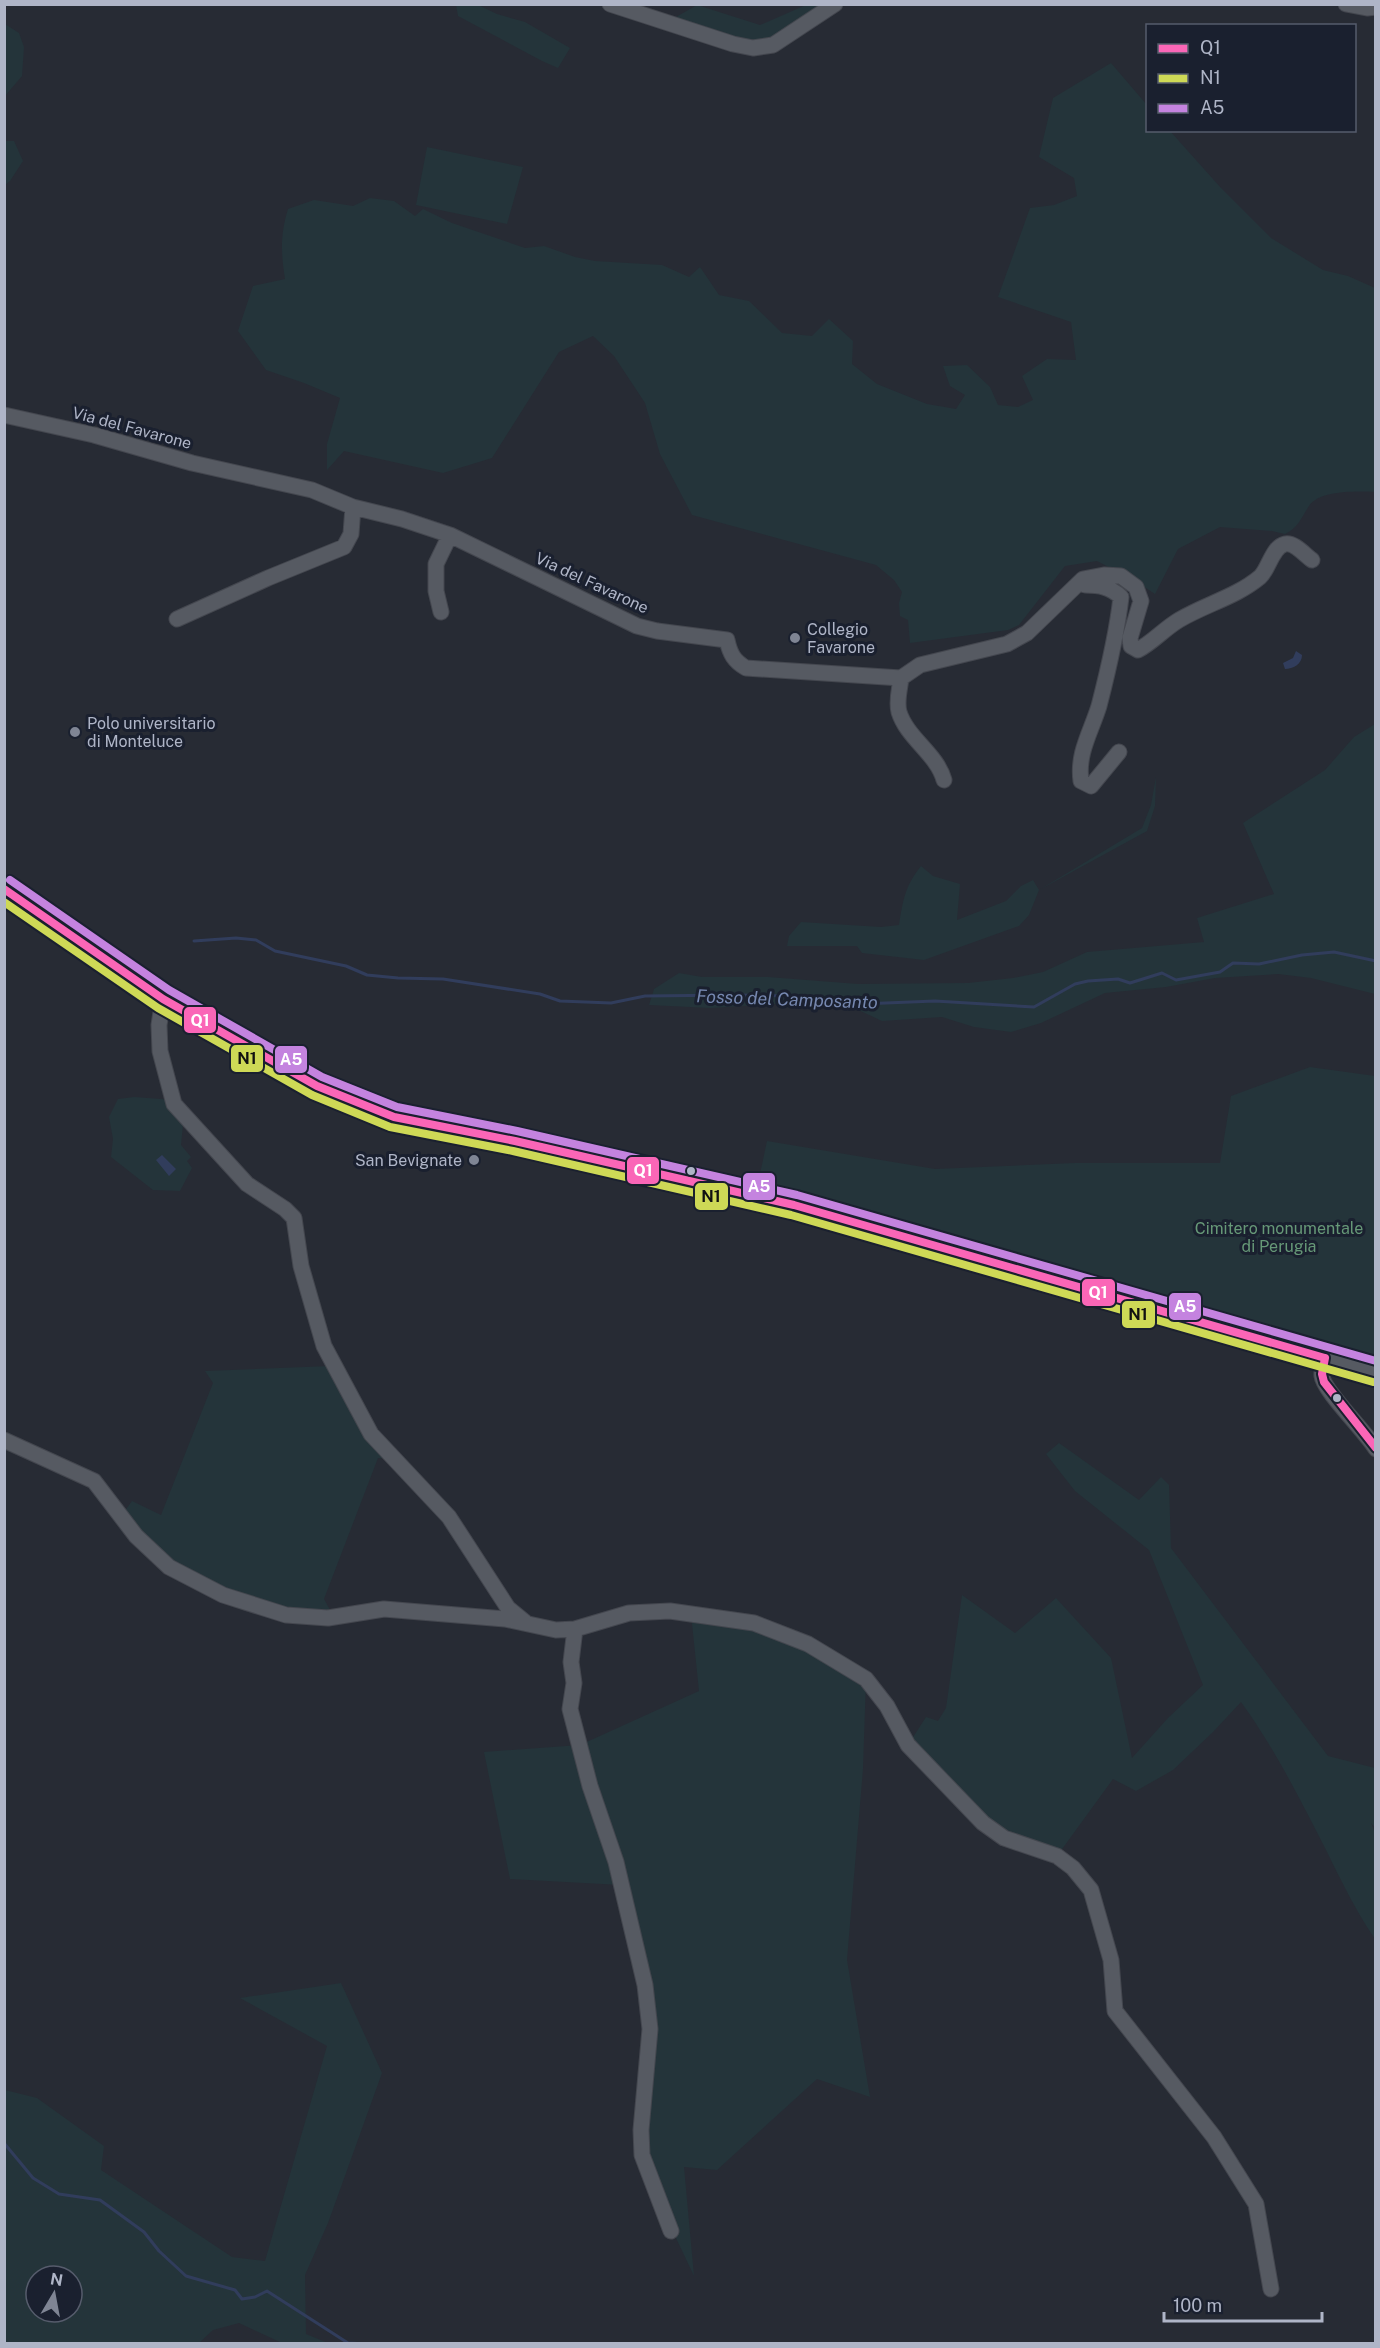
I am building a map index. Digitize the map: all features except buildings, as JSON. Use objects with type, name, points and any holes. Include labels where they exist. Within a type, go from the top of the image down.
[{"type":"street","points":[[610,4],[733,44],[753,48],[773,45],[835,4]]},
{"type":"street","points":[[1346,4],[1367,8],[1376,7]]},
{"type":"street","name":"Via del Favarone","points":[[4,415],[94,435],[192,464],[312,490],[353,507],[402,519],[450,535],[637,626],[657,631],[727,640],[730,653],[746,668],[901,678]]},
{"type":"street","points":[[177,619],[344,547],[351,534],[353,507]]},
{"type":"street","points":[[441,612],[436,591],[436,564],[450,535]]},
{"type":"street","points":[[944,780],[941,769],[916,739],[900,713],[898,705],[901,678],[920,665],[1007,644],[1027,633],[1083,579],[1104,575],[1121,576],[1136,587],[1141,601],[1130,638],[1131,646],[1138,650],[1150,644],[1163,630],[1179,620],[1239,592],[1262,575],[1278,548],[1284,544],[1290,545],[1312,560]]},
{"type":"street","points":[[1076,585],[1101,585],[1113,590],[1121,597],[1098,708],[1078,765],[1081,781],[1091,786],[1119,752]]},
{"type":"street","points":[[4,889],[163,999],[317,1086],[394,1117],[514,1141],[794,1205],[1376,1372]]},
{"type":"street","points":[[163,999],[159,1025],[160,1051],[174,1104],[247,1184],[285,1209],[294,1218],[301,1266],[324,1346],[371,1434],[449,1517],[507,1608],[528,1624]]},
{"type":"street","points":[[1325,1358],[1322,1376],[1326,1388],[1376,1449]]},
{"type":"street","points":[[4,1440],[94,1481],[136,1536],[169,1568],[223,1595],[286,1615],[328,1618],[384,1609],[505,1619],[556,1630],[575,1629],[629,1613],[670,1611],[754,1623],[808,1644],[867,1679],[887,1706],[908,1745],[983,1823],[1004,1838],[1057,1856],[1072,1868],[1091,1890],[1111,1960],[1115,2011],[1214,2137],[1256,2204],[1271,2289]]},
{"type":"street","points":[[575,1629],[571,1662],[574,1683],[570,1709],[590,1786],[616,1862],[645,1985],[650,2029],[641,2130],[642,2155],[671,2231]]},
{"type":"green space","points":[[456,5],[478,5],[497,14],[525,22],[570,48],[558,68],[458,16]]},
{"type":"green space","points":[[697,5],[760,25],[806,5],[824,5],[767,40],[744,42],[676,17]]},
{"type":"green space","points":[[5,24],[19,33],[24,47],[22,76],[5,96]]},
{"type":"green space","points":[[1111,63],[1146,104],[1146,132],[1171,132],[1221,188],[1271,238],[1323,270],[1348,276],[1375,288],[1375,492],[1339,493],[1321,497],[1309,506],[1297,525],[1285,534],[1220,527],[1178,549],[1155,594],[1097,561],[1065,566],[1019,625],[1008,630],[910,643],[908,620],[900,616],[899,603],[902,592],[894,580],[876,565],[692,515],[660,454],[645,403],[614,356],[593,336],[559,352],[492,458],[443,473],[344,451],[327,470],[327,444],[340,398],[266,370],[238,331],[253,286],[285,279],[282,244],[288,209],[314,200],[353,206],[370,198],[394,201],[415,216],[423,209],[452,223],[525,248],[544,246],[575,257],[595,261],[662,265],[689,277],[700,267],[719,295],[749,301],[782,333],[812,336],[829,319],[853,341],[852,364],[877,384],[927,404],[956,409],[965,395],[950,386],[943,366],[967,365],[990,387],[998,405],[1018,407],[1033,400],[1022,376],[1047,359],[1076,360],[1071,322],[998,297],[1030,208],[1054,205],[1077,196],[1074,178],[1039,157],[1053,98]]},
{"type":"green space","points":[[5,141],[14,141],[23,161],[5,185]]},
{"type":"green space","points":[[427,147],[523,167],[507,224],[416,205]]},
{"type":"green space","points":[[1375,724],[1375,994],[1311,978],[1278,974],[1215,978],[1166,987],[1105,993],[1041,1023],[1011,1032],[974,1027],[942,1017],[882,1021],[850,1006],[773,1004],[711,1008],[649,1005],[654,989],[679,973],[702,977],[768,977],[858,984],[968,983],[1043,972],[1087,952],[1204,942],[1197,918],[1274,894],[1243,823],[1325,770],[1354,737]]},
{"type":"green space","points":[[1156,777],[1155,806],[1147,831],[1039,890],[1142,828],[1151,805]]},
{"type":"green space","points":[[921,866],[933,876],[960,884],[957,920],[1006,901],[1021,886],[1033,880],[1039,890],[1029,915],[1019,926],[924,960],[862,953],[857,946],[787,946],[789,936],[801,922],[881,927],[899,925],[911,880]]},
{"type":"green space","name":"Cimitero monumentale di Perugia","points":[[1310,1067],[1375,1076],[1375,1365],[757,1188],[767,1141],[935,1169],[1075,1163],[1220,1163],[1231,1096]]},
{"type":"green space","points":[[134,1097],[173,1100],[183,1125],[181,1145],[191,1157],[187,1161],[192,1168],[180,1191],[153,1190],[111,1157],[113,1139],[109,1117],[118,1099]]},
{"type":"green space","points":[[330,1366],[393,1459],[378,1458],[324,1599],[334,1617],[286,1615],[169,1567],[121,1516],[132,1501],[161,1515],[213,1383],[205,1371]]},
{"type":"green space","points":[[1059,1443],[1139,1500],[1161,1477],[1169,1485],[1171,1548],[1328,1756],[1375,1768],[1375,1828],[1371,1823],[1376,1835],[1375,1939],[1348,1894],[1285,1772],[1241,1702],[1173,1770],[1136,1791],[1113,1779],[1057,1856],[1004,1838],[908,1745],[926,1717],[938,1721],[946,1708],[962,1595],[1015,1633],[1056,1598],[1111,1658],[1132,1758],[1168,1718],[1203,1685],[1149,1550],[1075,1491],[1046,1454]]},
{"type":"green space","points":[[691,1614],[754,1623],[866,1679],[863,1769],[847,1960],[870,2097],[817,2079],[717,2170],[684,2167],[694,2276],[667,2219],[642,2155],[650,2029],[621,1885],[510,1879],[484,1752],[580,1745],[699,1691]]},
{"type":"green space","points":[[341,1983],[382,2073],[328,2223],[305,2275],[306,2334],[328,2343],[282,2343],[239,2323],[213,2330],[199,2343],[5,2343],[5,2090],[37,2098],[104,2146],[101,2170],[232,2257],[265,2261],[327,2046],[240,1998]]},
{"type":"water","points":[[1296,651],[1302,655],[1299,663],[1285,669],[1283,663],[1293,658]]},
{"type":"water","points":[[162,1155],[176,1169],[169,1176],[156,1160]]},
{"type":"waterway","name":"Fosso del Camposanto","points":[[194,941],[236,938],[256,940],[275,951],[346,966],[367,975],[443,979],[540,994],[560,1001],[611,1003],[645,996],[735,995],[792,996],[861,1004],[935,1001],[1034,1007],[1075,984],[1088,981],[1118,979],[1130,983],[1162,973],[1176,980],[1220,972],[1233,963],[1259,964],[1302,955],[1334,952],[1376,961]]},
{"type":"waterway","points":[[4,2143],[33,2178],[59,2194],[100,2200],[144,2232],[159,2251],[186,2276],[235,2290],[242,2299],[255,2297],[267,2291],[348,2343],[367,2344]]},
{"type":"transit line","name":"A5","points":[[10,880],[169,990],[322,1077],[397,1107],[517,1131],[797,1195],[1376,1361]]},
{"type":"transit line","name":"Q1","points":[[4,889],[163,999],[317,1086],[394,1117],[515,1141],[794,1205],[1325,1358]]},
{"type":"transit line","name":"N1","points":[[4,902],[158,1008],[312,1095],[390,1127],[513,1151],[791,1215],[1373,1382]]},
{"type":"transit line","name":"Q1","points":[[1325,1358],[1322,1374],[1324,1382],[1376,1448]]},
{"type":"place","name":"Collegio Favarone","points":[[795,638]]},
{"type":"place","name":"Polo universitario di Monteluce","points":[[75,732]]},
{"type":"place","name":"San Bevignate","points":[[474,1160]]}]
